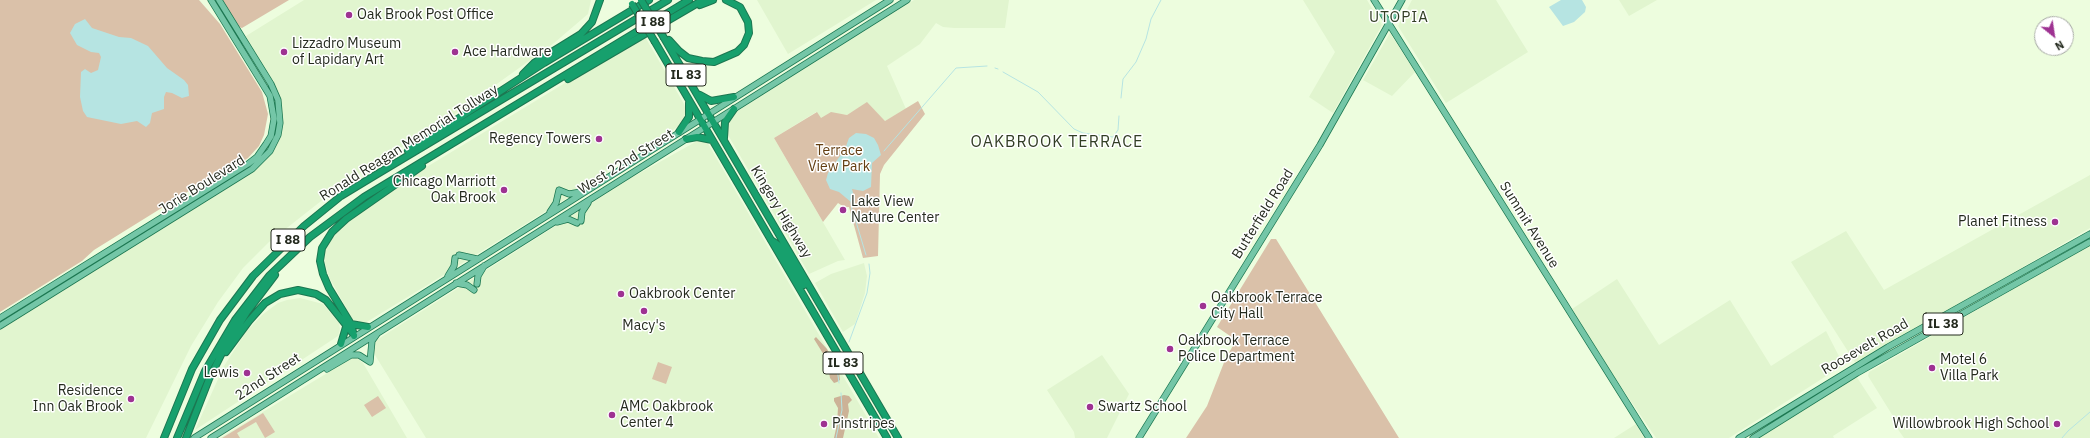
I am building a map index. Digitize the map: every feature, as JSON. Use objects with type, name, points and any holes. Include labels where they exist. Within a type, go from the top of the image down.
[{"type":"highway","points":[[515,82],[534,63],[581,34],[592,22],[600,0]]},
{"type":"highway","name":"Kingery Highway","points":[[641,0],[665,37],[898,438]]},
{"type":"highway","points":[[353,188],[428,137],[649,0]]},
{"type":"highway","name":"Ronald Reagan Memorial Tollway","points":[[164,438],[178,401],[199,354],[220,320],[240,292],[287,240],[316,215],[353,188],[668,0]]},
{"type":"highway","name":"Ronald Reagan Memorial Tollway","points":[[177,438],[205,370],[235,320],[270,276],[310,237],[364,197],[500,116],[689,0]]},
{"type":"highway","points":[[500,116],[592,66],[704,0]]},
{"type":"highway","points":[[680,14],[713,0]]},
{"type":"highway","points":[[665,37],[688,58],[702,61],[714,62],[737,52],[744,46],[749,33],[748,22],[740,7],[726,0]]},
{"type":"highway","name":"Kingery Highway","points":[[631,2],[887,438]]},
{"type":"highway","points":[[695,90],[707,101],[718,101],[734,97]]},
{"type":"highway","points":[[679,132],[689,117],[689,100]]},
{"type":"highway","points":[[724,140],[725,122],[734,109]]},
{"type":"highway","points":[[354,336],[323,274],[321,254],[326,240],[336,228],[358,210],[473,132]]},
{"type":"highway","points":[[686,138],[697,137],[712,140]]},
{"type":"highway","name":"Ronald Reagan Memorial Tollway","points":[[186,436],[221,355],[243,318],[274,277],[310,237]]},
{"type":"highway","points":[[770,240],[778,245],[804,285]]},
{"type":"highway","points":[[202,398],[217,368],[238,335],[265,303],[280,294],[298,290],[316,294],[332,307],[349,325],[368,327]]},
{"type":"highway","points":[[341,344],[349,325]]},
{"type":"main road","name":"Jorie Boulevard","points":[[0,318],[248,164],[257,157],[266,144],[273,126],[273,106],[270,96],[211,0]]},
{"type":"main road","name":"Jorie Boulevard","points":[[0,326],[252,169],[270,151],[278,135],[280,124],[278,100],[271,84],[219,0]]},
{"type":"main road","name":"West 22nd Street","points":[[354,336],[890,0]]},
{"type":"main road","name":"West 22nd Street","points":[[360,345],[540,230],[603,192],[686,138],[907,0]]},
{"type":"main road","name":"Summit Avenue","points":[[1374,0],[1649,438]]},
{"type":"main road","name":"Butterfield Road","points":[[1139,438],[1320,145],[1402,0]]},
{"type":"main road","points":[[547,216],[556,203],[559,190],[569,194],[575,194],[598,184]]},
{"type":"main road","points":[[540,230],[568,219],[579,222],[585,205],[603,192]]},
{"type":"main road","name":"Roosevelt Road","points":[[1739,438],[1888,347],[2090,234]]},
{"type":"main road","name":"Roosevelt Road","points":[[1753,438],[1857,373],[2090,242]]},
{"type":"main road","points":[[446,279],[452,270],[457,257],[477,259]]},
{"type":"main road","points":[[456,283],[476,287],[478,276],[485,266]]},
{"type":"main road","points":[[321,369],[335,365],[351,355],[359,355],[370,362],[372,342],[378,333]]},
{"type":"main road","name":"22nd Street","points":[[194,438],[354,336]]},
{"type":"main road","name":"22nd Street","points":[[211,438],[360,345]]},
{"type":"shaded area","points":[[304,0],[591,0],[588,14],[554,43],[452,116],[344,183],[269,242],[243,268],[218,302],[191,346],[146,438],[0,438],[0,329],[253,172],[265,161],[275,148],[280,134],[282,107],[275,86],[246,36]]},
{"type":"shaded area","points":[[757,0],[876,0],[788,54]]},
{"type":"shaded area","points":[[914,0],[1009,0],[1005,28],[954,28],[943,27],[936,23],[920,44],[887,66],[906,109],[885,121],[867,103],[847,115],[831,113],[821,119],[816,112],[774,138],[845,260],[838,261],[809,274],[728,135],[726,126],[728,120],[733,114]]},
{"type":"shaded area","points":[[1303,0],[1367,0],[1382,25],[1333,113],[1309,97],[1335,52]]},
{"type":"shaded area","points":[[1412,0],[1496,0],[1528,52],[1446,103],[1398,26]]},
{"type":"shaded area","points":[[1619,0],[1657,0],[1629,16]]},
{"type":"shaded area","points":[[1390,33],[1415,72],[1392,96],[1363,80]]},
{"type":"shaded area","points":[[644,35],[684,104],[687,113],[685,120],[681,125],[612,166],[608,171],[583,188],[365,323],[354,322],[329,277],[325,263],[324,248],[337,228],[379,196]]},
{"type":"shaded area","name":"Oakbrook Center","points":[[699,140],[707,142],[879,438],[426,438],[375,355],[373,345],[375,341],[631,178]]},
{"type":"shaded area","points":[[2090,175],[2090,228],[1856,364],[1791,262],[1846,231],[1884,290]]},
{"type":"shaded area","points":[[2090,245],[2090,438],[1904,438],[1897,428],[1896,421],[1868,376],[1869,372]]},
{"type":"shaded area","points":[[864,263],[867,276],[865,293],[855,324],[843,332],[815,283],[831,274]]},
{"type":"shaded area","points":[[1617,279],[1659,345],[1730,300],[1771,366],[1826,331],[1843,364],[1729,438],[1656,438],[1613,375],[1572,309]]},
{"type":"shaded area","points":[[300,298],[323,304],[339,323],[340,329],[338,336],[195,430],[224,366],[246,332],[262,315],[278,303]]},
{"type":"shaded area","points":[[816,337],[827,349],[839,371],[840,380],[837,382],[834,383],[830,378],[827,360],[814,339]]},
{"type":"shaded area","name":"Swartz School","points":[[1102,355],[1129,394],[1107,438],[1075,438],[1074,432],[1047,390]]},
{"type":"shaded area","points":[[352,358],[357,358],[363,363],[407,438],[220,438]]},
{"type":"shaded area","points":[[1856,376],[1877,408],[1833,436],[1834,438],[1756,438]]},
{"type":"shaded area","points":[[844,395],[849,396],[852,400],[848,404],[849,411],[843,438],[834,438],[838,408],[834,398]]},
{"type":"shaded area","points":[[1636,424],[1644,438],[1614,438]]},
{"type":"green space","points":[[0,0],[199,0],[220,24],[262,92],[268,114],[264,135],[259,146],[248,158],[226,172],[218,173],[94,250],[82,261],[0,312]]},
{"type":"green space","points":[[222,0],[289,0],[242,28],[239,27]]},
{"type":"green space","name":"Terrace View Park","points":[[918,101],[925,114],[884,165],[880,174],[878,256],[863,258],[849,207],[844,207],[838,203],[823,222],[774,138],[817,112],[821,118],[831,112],[847,115],[867,102],[885,121]]},
{"type":"green space","points":[[1271,239],[1276,239],[1399,438],[1186,438],[1207,406],[1225,360],[1236,340],[1217,327]]},
{"type":"green space","points":[[658,362],[672,367],[666,384],[652,379]]},
{"type":"green space","points":[[378,396],[386,408],[372,417],[364,405]]},
{"type":"green space","points":[[263,413],[275,432],[265,438],[256,422],[237,433],[240,438],[222,438]]},
{"type":"water","points":[[1561,0],[1582,0],[1586,7],[1585,12],[1574,22],[1563,26],[1549,7]]},
{"type":"water","points":[[85,19],[92,28],[119,37],[131,38],[148,46],[167,68],[184,80],[188,85],[189,96],[182,98],[166,92],[164,97],[164,109],[152,113],[150,123],[146,127],[137,121],[121,124],[87,117],[83,111],[80,97],[81,72],[85,69],[91,73],[98,70],[101,57],[99,53],[91,52],[77,45],[70,33],[75,24]]},
{"type":"water","points":[[856,133],[866,134],[874,138],[881,155],[872,163],[871,187],[863,191],[852,189],[854,197],[851,202],[839,192],[830,189],[826,180],[828,173],[845,149],[849,138]]},
{"type":"waterway","points":[[1121,98],[1123,79],[1136,62],[1146,39],[1151,19],[1161,0]]},
{"type":"waterway","points":[[884,151],[956,68],[987,66]]},
{"type":"waterway","points":[[1003,72],[1038,92],[1074,129],[1083,133],[1113,137],[1118,130],[1119,116]]},
{"type":"waterway","points":[[851,202],[852,211]]},
{"type":"waterway","points":[[854,215],[866,255]]},
{"type":"waterway","points":[[849,342],[867,293],[870,273],[869,264]]},
{"type":"waterway","points":[[839,361],[837,368],[839,383]]},
{"type":"waterway","points":[[836,438],[842,410],[841,393]]},
{"type":"waterway","points":[[2062,438],[2090,412]]},
{"type":"place","name":"Oak Brook Post Office","points":[[349,15]]},
{"type":"place","name":"Lizzadro Museum of Lapidary Art","points":[[284,52]]},
{"type":"place","name":"Ace Hardware","points":[[455,52]]},
{"type":"place","name":"Regency Towers","points":[[599,139]]},
{"type":"place","name":"Chicago Marriott Oak Brook","points":[[504,190]]},
{"type":"place","name":"Lake View Nature Center","points":[[843,210]]},
{"type":"place","name":"Planet Fitness","points":[[2055,222]]},
{"type":"place","name":"Oakbrook Center","points":[[621,294]]},
{"type":"place","name":"Oakbrook Terrace City Hall","points":[[1203,306]]},
{"type":"place","name":"Macy's","points":[[644,311]]},
{"type":"place","name":"Oakbrook Terrace Police Department","points":[[1170,349]]},
{"type":"place","name":"Motel 6 Villa Park","points":[[1932,368]]},
{"type":"place","name":"Lewis","points":[[247,373]]},
{"type":"place","name":"Residence Inn Oak Brook","points":[[131,399]]},
{"type":"place","name":"Swartz School","points":[[1090,407]]},
{"type":"place","name":"AMC Oakbrook Center 4","points":[[612,415]]},
{"type":"place","name":"Pinstripes","points":[[824,424]]},
{"type":"place","name":"Willowbrook High School","points":[[2057,424]]},
{"type":"district","name":"UTOPIA","points":[[1399,18]]},
{"type":"district","name":"OAKBROOK TERRACE","points":[[1057,142]]}]
